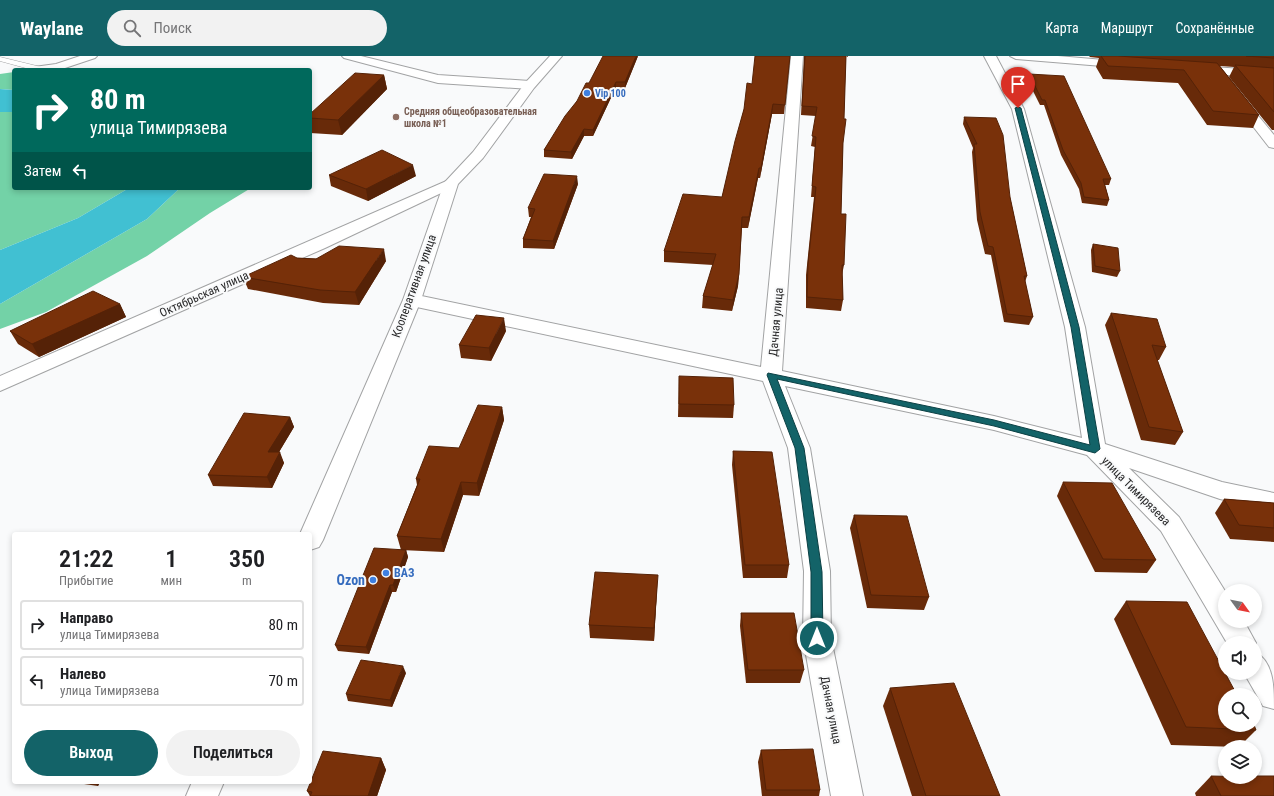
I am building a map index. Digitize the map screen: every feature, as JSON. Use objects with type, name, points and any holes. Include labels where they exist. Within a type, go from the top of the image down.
[{"type":"street","points":[[48,68],[58,67],[91,56]]},
{"type":"street","points":[[348,56],[438,79],[530,85]]},
{"type":"street","name":"Кооперативная улица","points":[[312,535],[412,300],[451,183],[478,155],[530,85],[556,56]]},
{"type":"street","name":"Дачная улица","points":[[797,56],[771,375],[799,448],[817,572],[817,638],[847,796]]},
{"type":"street","name":"улица Тимирязева","points":[[990,56],[1018,108],[1075,327],[1095,449],[1170,524],[1218,603]]},
{"type":"street","points":[[1016,56],[1137,66]]},
{"type":"street","points":[[1184,69],[1274,75]]},
{"type":"street","points":[[1216,71],[1274,144]]},
{"type":"street","name":"Октябрьская улица","points":[[0,384],[319,244],[451,183]]},
{"type":"street","name":"улица Тимирязева","points":[[412,300],[994,423],[1095,449],[1220,490],[1274,502]]},
{"type":"street","points":[[1262,676],[1274,696]]},
{"type":"street","points":[[202,796],[207,784]]},
{"type":"lane","points":[[0,59],[34,68]]},
{"type":"green space","points":[[12,72],[12,90],[0,89],[0,74]]},
{"type":"green space","points":[[0,112],[12,112],[12,190],[126,190],[78,218],[0,250]]},
{"type":"green space","points":[[178,190],[248,190],[210,213],[147,256],[46,312],[0,329],[0,304],[147,219]]},
{"type":"water","points":[[0,89],[12,90],[12,112],[0,112]]},
{"type":"water","points":[[126,190],[178,190],[147,219],[0,304],[0,250],[78,218]]},
{"type":"building","points":[[603,56],[636,56],[625,82],[616,82],[593,130],[584,129],[571,152],[544,150],[565,116],[577,101],[586,83],[589,83]]},
{"type":"building","points":[[755,56],[790,56],[785,105],[773,104],[761,168],[759,168],[749,217],[742,217],[739,274],[733,300],[703,296],[716,254],[664,251],[683,194],[722,197],[744,109],[747,83],[752,84]]},
{"type":"building","points":[[805,56],[846,56],[844,119],[846,119],[843,143],[841,214],[846,214],[844,265],[842,265],[843,300],[807,297],[808,264],[816,187],[812,186],[816,137],[812,136],[817,107],[802,106]]},
{"type":"building","points":[[1101,56],[1217,63],[1259,115],[1213,111],[1184,70],[1108,66]]},
{"type":"building","points":[[1246,56],[1274,56],[1274,58]]},
{"type":"building","points":[[1235,65],[1274,68],[1274,112]]},
{"type":"building","points":[[355,73],[384,75],[338,120],[312,118],[312,112]]},
{"type":"building","points":[[1029,74],[1064,76],[1111,179],[1103,179],[1109,200],[1084,197],[1081,183],[1063,150],[1045,100],[1042,100]]},
{"type":"building","points":[[964,117],[996,118],[1003,135],[1010,197],[1027,276],[1024,276],[1033,317],[1007,314],[993,247],[988,246],[980,212],[974,144],[977,144]]},
{"type":"building","points":[[382,150],[413,165],[366,189],[329,175]]},
{"type":"building","points":[[544,174],[577,176],[553,241],[523,239],[535,209],[528,208]]},
{"type":"building","points":[[1093,244],[1118,248],[1120,271],[1095,266]]},
{"type":"building","points":[[339,246],[384,249],[355,292],[320,290],[243,277],[291,255],[297,258],[316,259]]},
{"type":"building","points":[[93,291],[120,304],[32,344],[10,331]]},
{"type":"building","points":[[1111,313],[1157,319],[1166,347],[1152,345],[1183,432],[1149,427]]},
{"type":"building","points":[[476,315],[504,318],[489,348],[459,345]]},
{"type":"building","points":[[679,376],[733,378],[734,405],[679,404]]},
{"type":"building","points":[[478,405],[502,407],[477,483],[461,482],[441,539],[397,536],[420,479],[416,479],[429,446],[459,448]]},
{"type":"building","points":[[244,413],[290,417],[268,452],[280,452],[267,477],[208,475]]},
{"type":"building","points":[[733,451],[772,452],[789,565],[745,565]]},
{"type":"building","points":[[1063,482],[1112,483],[1156,560],[1103,559]]},
{"type":"building","points":[[1224,499],[1274,503],[1274,528],[1239,525]]},
{"type":"building","points":[[854,515],[907,516],[929,597],[871,595]]},
{"type":"building","points":[[374,548],[406,550],[393,585],[390,585],[366,647],[335,645]]},
{"type":"building","points":[[595,572],[658,575],[654,628],[589,625]]},
{"type":"building","points":[[1126,601],[1187,602],[1218,660],[1218,680],[1229,680],[1233,688],[1218,688],[1218,728],[1186,727]]},
{"type":"building","points":[[741,613],[794,613],[804,670],[748,670]]},
{"type":"building","points":[[361,660],[403,666],[390,700],[346,694]]},
{"type":"building","points":[[954,683],[1000,796],[926,796],[890,688]]},
{"type":"building","points":[[813,749],[820,790],[766,790],[761,750]]},
{"type":"building","points":[[323,751],[381,758],[368,796],[310,796],[312,792],[307,791],[310,784],[312,784],[312,778]]},
{"type":"building","points":[[1211,776],[1218,776],[1218,784],[1262,784],[1262,776],[1274,776],[1274,796],[1221,796]]},
{"type":"place","name":"Vip 100","points":[[587,93]]},
{"type":"place","name":"Средняя общеобразовательная школа №1","points":[[396,117]]},
{"type":"place","name":"ВАЗ","points":[[386,573]]},
{"type":"place","name":"Ozon","points":[[373,580]]},
{"type":"route","points":[[817,638],[817,572],[799,448],[771,375],[994,423],[1095,449],[1075,327],[1018,108]]}]
